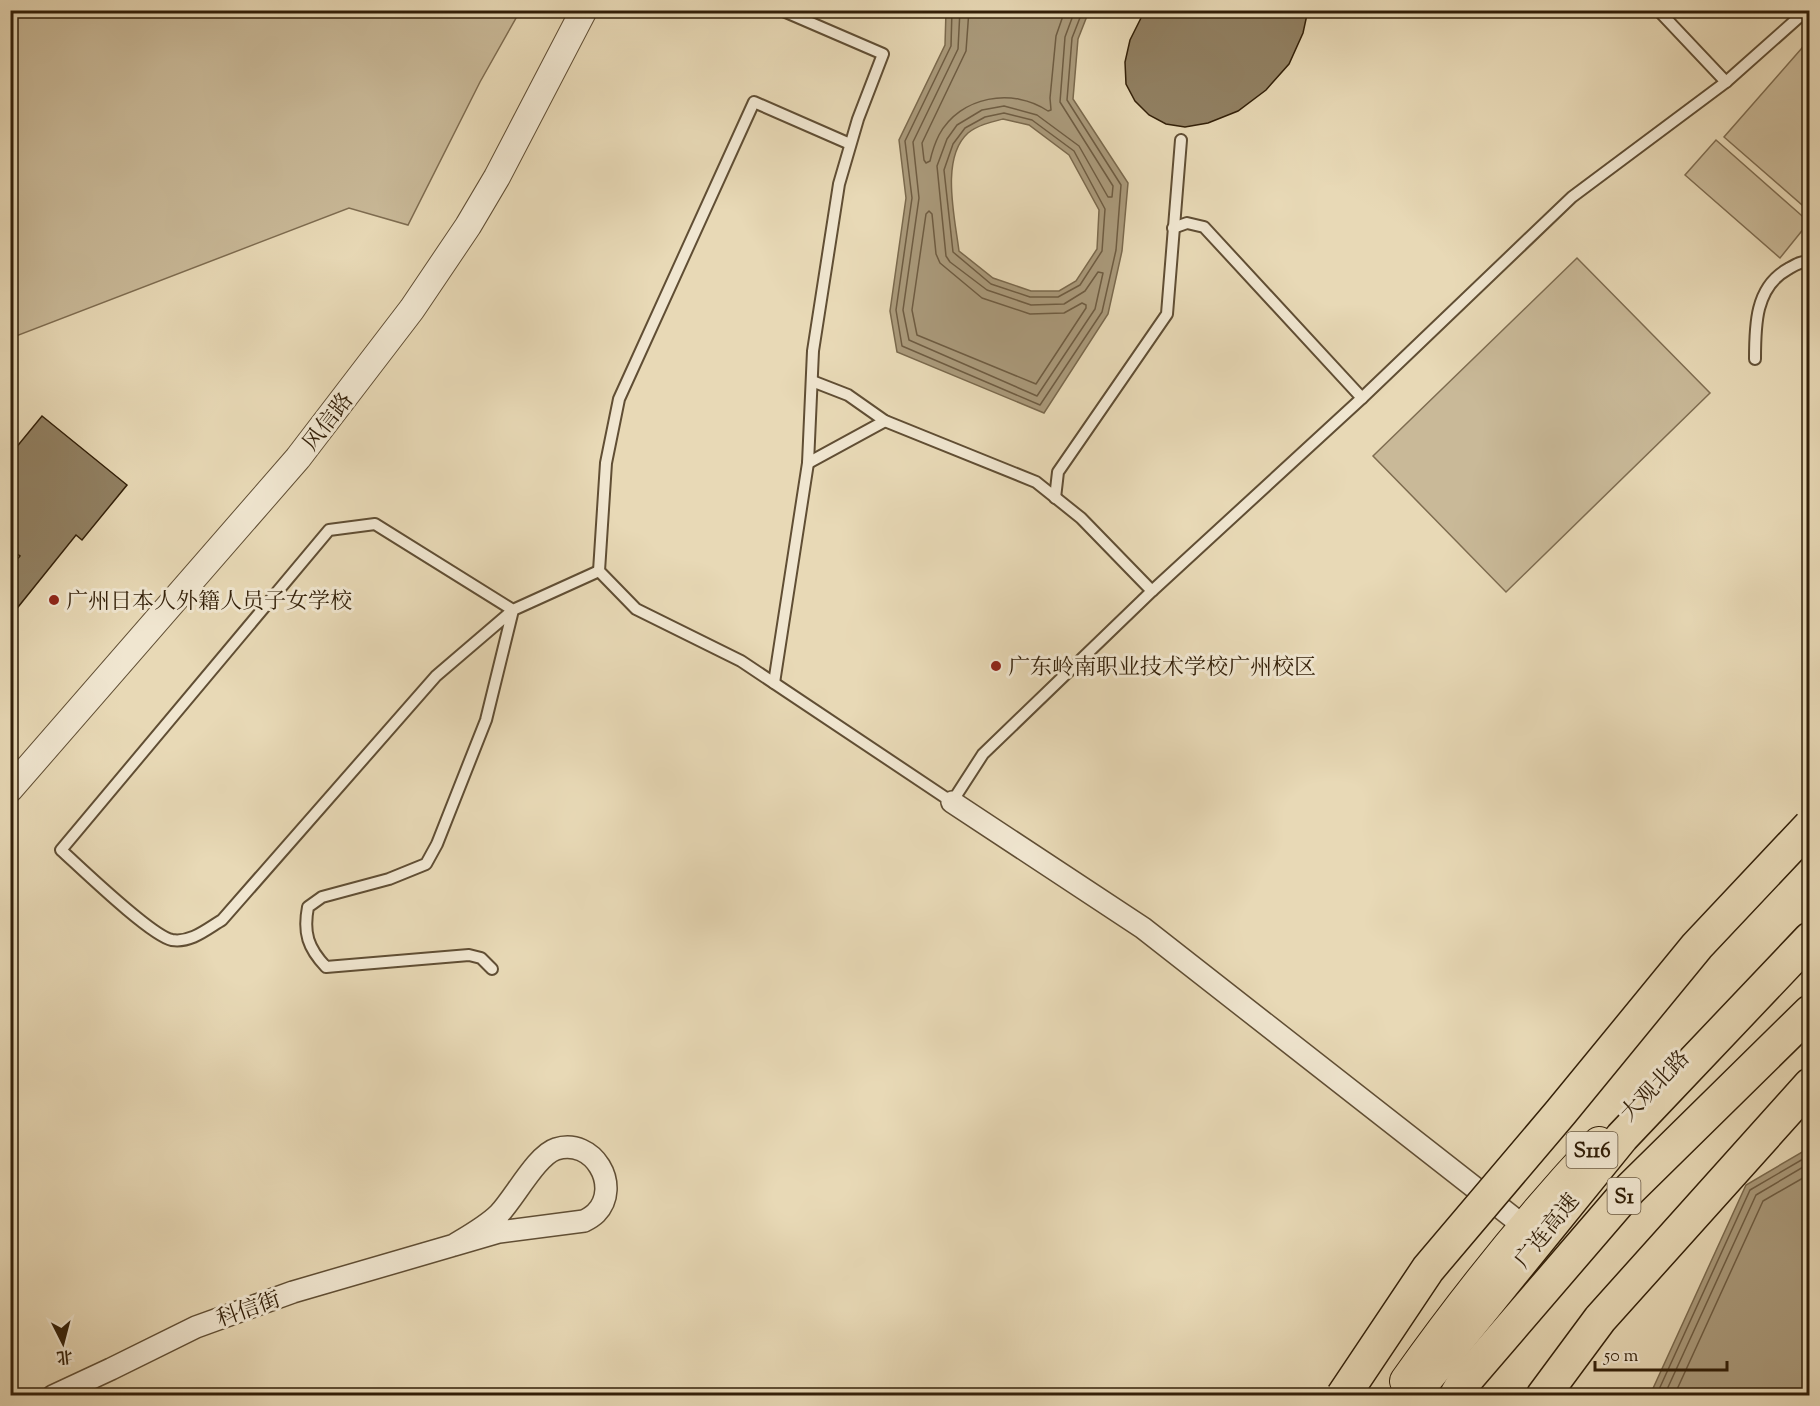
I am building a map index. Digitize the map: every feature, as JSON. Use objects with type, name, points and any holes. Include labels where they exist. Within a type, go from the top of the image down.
[{"type":"highway","points":[[1343,1395],[1428,1269],[1697,946],[1809,826]]},
{"type":"highway","name":"广连高速","points":[[1412,1395],[1622,1137],[1809,939]]},
{"type":"highway","name":"广连高速","points":[[1456,1395],[1464,1382],[1629,1190],[1809,1012]]},
{"type":"highway","points":[[1543,1395],[1600,1319],[1809,1085]]},
{"type":"main road","name":"大观北路","points":[[1396,1395],[1429,1349],[1525,1227],[1587,1155],[1809,923]]},
{"type":"main road","points":[[1472,1395],[1587,1253],[1733,1108],[1809,1027]]},
{"type":"street","name":"风信路","points":[[10,770],[327,402],[384,328],[436,250],[495,151],[566,10]]},
{"type":"street","name":"风信路","points":[[10,789],[97,692],[298,458],[412,309],[468,226],[497,177],[584,10]]},
{"type":"street","points":[[952,802],[1143,928],[1525,1227]]},
{"type":"street","name":"科信街","points":[[52,1395],[196,1327],[293,1292],[499,1232],[584,1221],[596,1213],[603,1200],[606,1188],[600,1165],[583,1150],[572,1146],[557,1148],[545,1154],[521,1188],[497,1216],[454,1245]]},
{"type":"lane","points":[[774,683],[808,463],[813,351],[839,184],[858,119],[883,54],[781,10]]},
{"type":"lane","points":[[1658,10],[1726,82]]},
{"type":"lane","points":[[850,144],[754,102],[619,399],[606,464],[599,571],[636,609],[741,661],[952,802],[983,754],[1152,591],[1362,398],[1572,196],[1726,82],[1807,10]]},
{"type":"lane","points":[[1055,498],[1058,472],[1167,314],[1181,140]]},
{"type":"lane","points":[[1173,228],[1187,223],[1204,227],[1362,398]]},
{"type":"lane","points":[[1755,359],[1755,324],[1762,296],[1778,274],[1803,261],[1809,261]]},
{"type":"lane","points":[[812,381],[848,396],[885,421],[1036,482],[1081,518],[1152,591]]},
{"type":"lane","points":[[808,463],[885,421]]},
{"type":"lane","points":[[513,610],[375,524],[328,530],[61,850],[153,931],[172,940],[196,937],[222,920],[436,676],[513,610],[599,571]]},
{"type":"lane","points":[[492,969],[482,958],[469,954],[326,967],[314,954],[305,926],[309,907],[322,897],[389,879],[426,864],[437,844],[486,720],[513,610]]},
{"type":"shaded area","points":[[11,10],[520,11],[480,82],[408,225],[349,208],[11,338]]},
{"type":"shaded area","points":[[1809,40],[1809,211],[1724,137]]},
{"type":"shaded area","points":[[1716,140],[1809,222],[1780,258],[1685,175]]},
{"type":"shaded area","points":[[1577,258],[1710,393],[1506,592],[1373,456]]},
{"type":"water","points":[[946,11],[1089,11],[1078,39],[1073,99],[1128,183],[1122,251],[1108,314],[1044,413],[897,352],[890,311],[906,198],[899,140],[945,45]],"holes":[[[1003,119],[1029,125],[1069,155],[1099,210],[1097,249],[1076,281],[1059,291],[1031,291],[993,278],[959,251],[952,189],[954,157],[959,144],[972,130],[994,121]]]},
{"type":"water","points":[[1809,1148],[1809,1395],[1650,1395],[1746,1185]]},
{"type":"building","points":[[1145,10],[1308,10],[1303,33],[1289,64],[1266,90],[1238,111],[1208,123],[1185,127],[1166,124],[1149,115],[1135,101],[1126,84],[1125,62],[1130,40]]},
{"type":"building","points":[[42,416],[127,485],[82,540],[76,535],[10,617],[10,568],[20,556],[10,549],[10,455]]},
{"type":"place","name":"广州日本人外籍人员子女学校","points":[[54,600]]},
{"type":"place","name":"广东岭南职业技术学校广州校区","points":[[996,666]]}]
